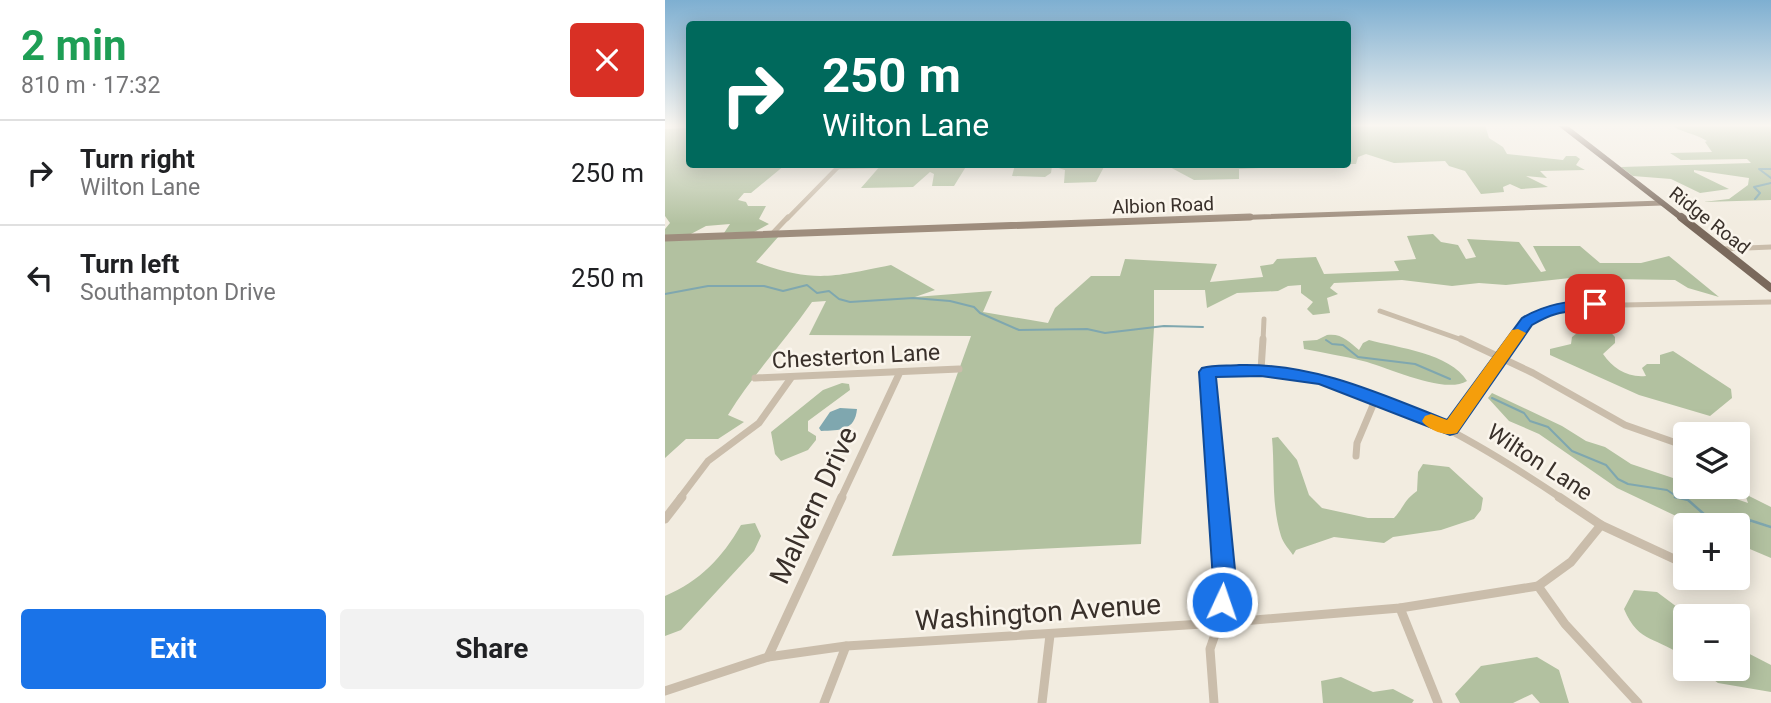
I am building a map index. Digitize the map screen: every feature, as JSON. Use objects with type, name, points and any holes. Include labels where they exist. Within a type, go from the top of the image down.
[{"type":"main road","name":"Ridge Road","points":[[1604,158],[1771,288]]},
{"type":"street","points":[[772,234],[838,168]]},
{"type":"street","name":"Albion Road","points":[[665,238],[1662,203]]},
{"type":"street","points":[[1722,248],[1771,247]]},
{"type":"street","points":[[1450,429],[1527,321],[1543,312],[1564,305],[1678,306],[1771,302]]},
{"type":"street","points":[[1380,311],[1441,331],[1533,373],[1625,425],[1673,442]]},
{"type":"street","points":[[1261,370],[1264,319]]},
{"type":"street","name":"Chesterton Lane","points":[[755,378],[959,369]]},
{"type":"street","name":"Wilton Lane","points":[[1219,623],[1225,580],[1207,372],[1261,370],[1319,379],[1376,398],[1450,429],[1500,457],[1601,525],[1673,558]]},
{"type":"street","name":"Malvern Drive","points":[[768,657],[900,372]]},
{"type":"street","points":[[665,519],[708,461],[759,422],[790,378]]},
{"type":"street","points":[[1356,456],[1357,443],[1376,398]]},
{"type":"street","name":"Washington Avenue","points":[[665,691],[768,657],[846,646],[1050,635],[1400,608],[1538,586],[1571,562],[1601,525]]},
{"type":"street","points":[[1538,586],[1565,624],[1638,703]]},
{"type":"street","points":[[1400,608],[1438,703]]},
{"type":"street","points":[[1214,703],[1210,649],[1219,623]]},
{"type":"street","points":[[1042,703],[1050,635]]},
{"type":"street","points":[[824,703],[846,646]]},
{"type":"green space","points":[[665,158],[686,158],[686,168],[781,168],[738,200],[746,202],[748,206],[766,206],[759,219],[769,224],[754,232],[724,233],[730,224],[706,226],[689,235],[665,236],[665,229],[670,223],[665,216]]},
{"type":"green space","points":[[1351,158],[1358,158],[1356,164],[1351,164]]},
{"type":"green space","points":[[1378,158],[1563,160],[1578,158],[1576,165],[1585,170],[1540,171],[1547,178],[1526,176],[1548,187],[1521,189],[1510,184],[1503,187],[1504,192],[1481,194],[1465,171],[1449,166],[1445,161],[1394,163]]},
{"type":"green space","points":[[1678,158],[1771,158],[1771,200],[1703,202],[1729,199],[1748,185],[1749,178],[1694,170],[1729,189],[1700,193],[1671,179],[1633,176],[1621,167],[1751,163],[1747,159],[1681,160]]},
{"type":"green space","points":[[878,168],[965,168],[954,186],[932,186],[934,174],[930,172],[913,187],[861,188]]},
{"type":"green space","points":[[1014,168],[1052,168],[1051,173],[1045,177],[1012,176]]},
{"type":"green space","points":[[1058,168],[1103,168],[1096,182],[1064,183],[1065,170]]},
{"type":"green space","points":[[1172,168],[1262,168],[1239,169],[1239,179],[1194,180]]},
{"type":"green space","points":[[1433,234],[1441,242],[1458,245],[1466,259],[1476,257],[1467,239],[1519,242],[1541,272],[1546,271],[1533,246],[1580,246],[1600,263],[1641,263],[1669,256],[1719,297],[1688,288],[1675,280],[1612,279],[1598,275],[1506,285],[1479,283],[1452,286],[1402,280],[1334,283],[1330,288],[1338,294],[1327,298],[1330,313],[1313,315],[1307,309],[1313,302],[1301,293],[1301,285],[1288,286],[1278,291],[1237,293],[1207,308],[1205,290],[1154,290],[1141,544],[892,556],[971,336],[809,335],[826,301],[812,302],[728,415],[744,422],[718,439],[686,439],[665,458],[665,241],[779,236],[756,262],[793,273],[823,276],[891,265],[935,290],[915,297],[992,291],[983,312],[1048,323],[1055,308],[1091,276],[1120,276],[1125,259],[1217,264],[1210,282],[1263,277],[1260,266],[1273,264],[1277,259],[1316,257],[1324,274],[1399,271],[1394,261],[1416,259],[1407,236]]},
{"type":"green space","points":[[1602,323],[1615,337],[1615,343],[1603,354],[1621,371],[1646,376],[1642,368],[1647,364],[1660,364],[1660,355],[1673,351],[1731,389],[1732,398],[1710,416],[1639,395],[1550,355],[1550,349],[1571,344],[1572,337],[1581,330]]},
{"type":"green space","points":[[1327,335],[1341,337],[1359,350],[1363,343],[1369,340],[1423,353],[1449,364],[1467,381],[1445,385],[1363,361],[1304,349],[1303,341],[1317,340]]},
{"type":"green space","points":[[842,383],[849,384],[850,390],[808,421],[808,431],[816,436],[816,440],[808,450],[781,461],[775,454],[771,432],[823,390]]},
{"type":"green space","points":[[1492,393],[1562,426],[1586,441],[1605,447],[1631,464],[1673,478],[1673,499],[1736,499],[1748,503],[1747,499],[1750,496],[1771,507],[1771,558],[1750,549],[1750,513],[1673,515],[1617,488],[1539,434],[1509,421],[1488,398]]},
{"type":"green space","points":[[1278,437],[1297,460],[1309,495],[1322,508],[1368,518],[1394,518],[1417,491],[1418,472],[1423,464],[1449,467],[1483,498],[1481,510],[1474,519],[1441,530],[1393,537],[1384,543],[1334,537],[1296,550],[1293,555],[1282,539],[1276,512],[1272,438]]},
{"type":"green space","points":[[755,523],[761,536],[754,551],[681,630],[665,636],[665,596],[689,583],[709,567],[741,525]]},
{"type":"green space","points":[[1634,590],[1657,592],[1673,604],[1673,650],[1643,635],[1630,621],[1624,609]]},
{"type":"green space","points":[[1750,654],[1771,665],[1771,692],[1715,681],[1750,681]]},
{"type":"green space","points":[[1537,657],[1559,670],[1569,703],[1540,703],[1532,694],[1513,703],[1460,703],[1455,694],[1481,666]]},
{"type":"green space","points":[[1341,677],[1373,692],[1393,689],[1414,700],[1412,703],[1323,703],[1321,681]]},
{"type":"water","points":[[840,408],[857,409],[853,422],[845,428],[821,431],[819,428],[830,412]]},
{"type":"waterway","points":[[1771,169],[1759,169],[1771,178]]},
{"type":"waterway","points":[[1755,199],[1760,193],[1754,187],[1771,183]]},
{"type":"waterway","points":[[665,294],[708,286],[764,286],[783,291],[807,285],[817,293],[829,291],[839,299],[850,302],[913,298],[950,301],[974,307],[980,313],[1019,330],[1087,329],[1105,333],[1164,326],[1203,327]]},
{"type":"waterway","points":[[1326,340],[1332,344],[1343,345],[1358,357],[1415,364],[1450,379]]},
{"type":"waterway","points":[[1492,398],[1524,413],[1530,421],[1548,427],[1572,451],[1606,465],[1618,479],[1628,484],[1667,490],[1673,494]]},
{"type":"waterway","points":[[1684,499],[1705,515],[1736,517],[1749,524],[1749,520],[1771,527]]},
{"type":"slow traffic","points":[[1431,421],[1450,429],[1518,333]]},
{"type":"route","points":[[1222,602],[1225,580],[1207,372],[1261,370],[1319,379],[1344,385],[1450,429],[1527,321],[1564,305],[1595,304]]}]
